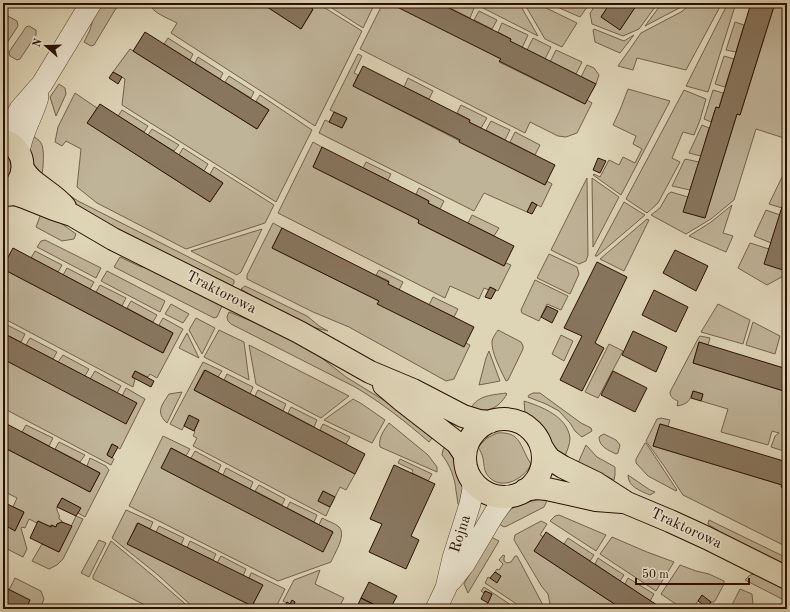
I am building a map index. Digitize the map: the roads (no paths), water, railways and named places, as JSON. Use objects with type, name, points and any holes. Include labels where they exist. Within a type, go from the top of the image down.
[{"type":"main road","points":[[4,195],[12,191],[18,184],[21,177],[15,154]]},
{"type":"main road","name":"Traktorowa","points":[[15,154],[31,180],[59,200],[72,215]]},
{"type":"main road","name":"Traktorowa","points":[[4,195],[15,194],[24,196],[72,215],[113,239],[298,332],[370,372],[414,390],[463,416],[479,421],[490,422]]},
{"type":"main road","name":"Traktorowa","points":[[370,372],[403,401],[457,443],[465,455]]},
{"type":"main road","points":[[503,419],[519,422],[527,426],[533,432],[541,446],[543,458],[541,468],[536,479],[530,486],[516,493],[497,496],[488,493],[479,488],[472,480],[466,467],[465,455],[467,445],[474,433],[481,426],[490,422],[503,419]]},
{"type":"main road","name":"Traktorowa","points":[[541,446],[550,459],[596,483],[628,503],[707,538],[787,578]]},
{"type":"main road","name":"Traktorowa","points":[[516,493],[534,488],[547,488],[596,500],[628,503]]},
{"type":"street","points":[[3,130],[42,84],[91,3]]},
{"type":"street","points":[[15,154],[36,104],[42,84]]},
{"type":"street","name":"Rojna","points":[[446,588],[453,558],[470,504],[473,489],[472,480]]},
{"type":"street","name":"Rojna","points":[[436,609],[446,588],[465,563],[494,514],[516,493]]}]
